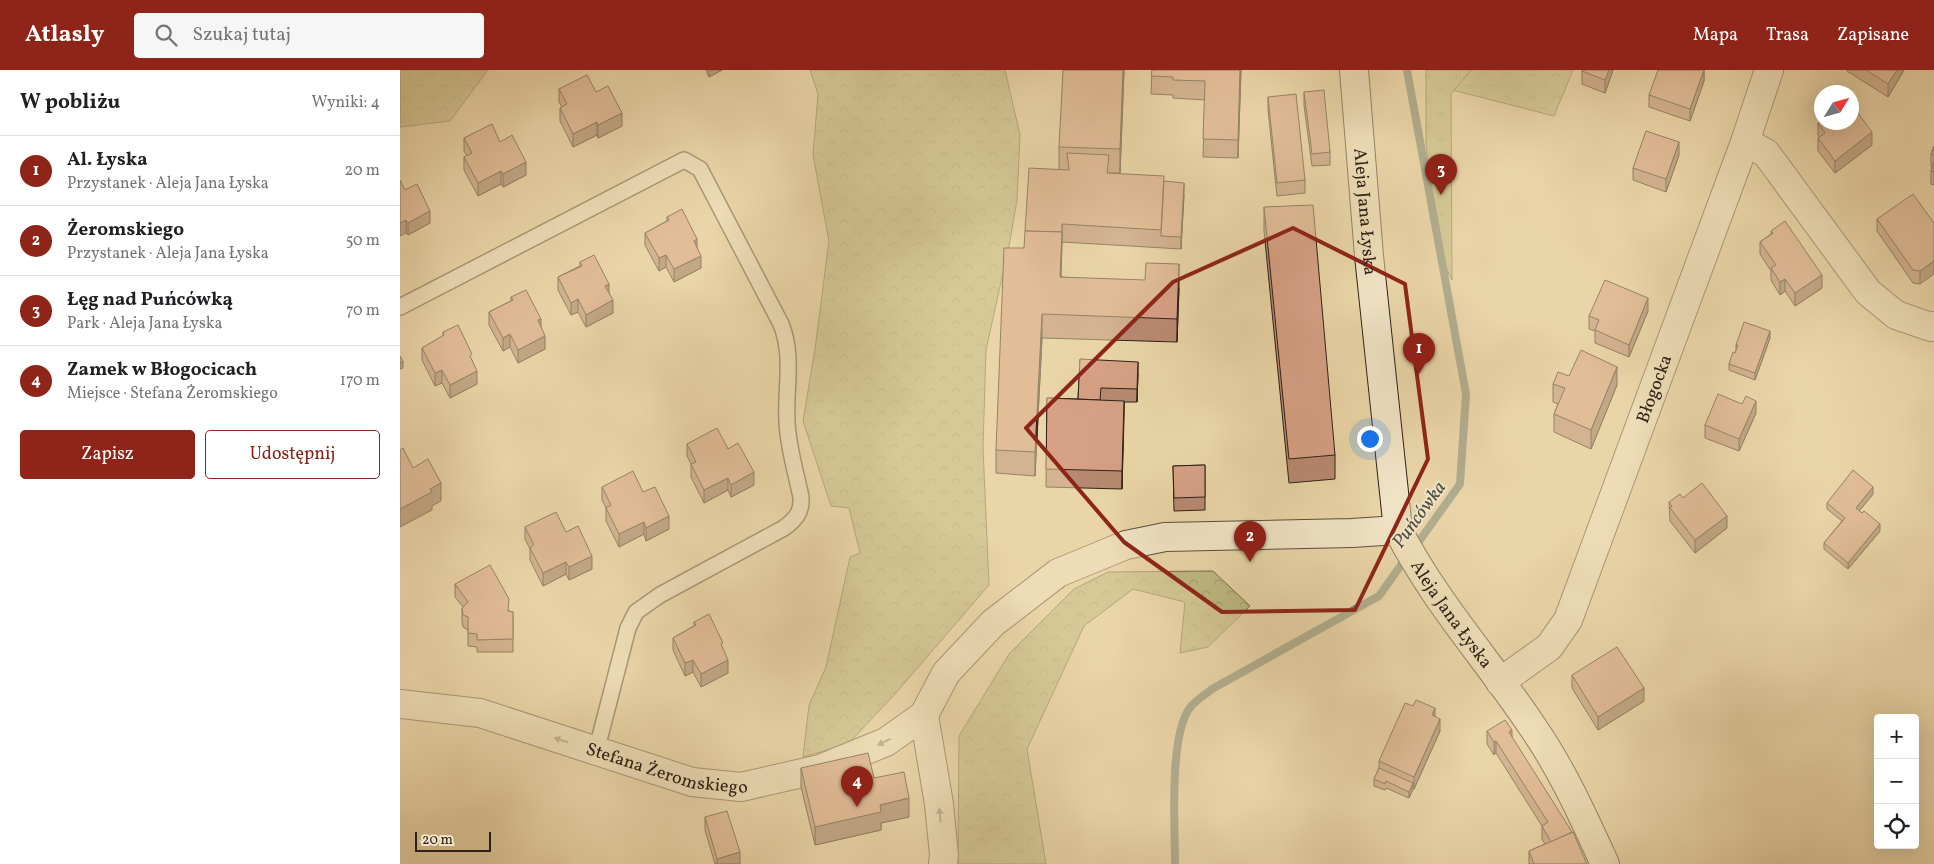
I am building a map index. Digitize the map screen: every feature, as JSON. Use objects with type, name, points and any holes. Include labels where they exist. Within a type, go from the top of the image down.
[{"type":"street","name":"Aleja Jana Łyska","points":[[1354,70],[1369,256],[1398,530],[1414,561],[1532,725],[1564,776],[1605,864]]},
{"type":"street","name":"Błogocka","points":[[1500,682],[1549,647],[1568,620],[1745,142],[1769,70]]},
{"type":"street","points":[[1745,142],[1766,153],[1868,292],[1896,315],[1931,327],[1934,326]]},
{"type":"street","points":[[943,864],[944,855],[939,804],[924,715],[946,673],[993,623],[1058,573],[1126,546],[1164,537],[1352,533],[1398,530]]},
{"type":"street","name":"Stefana Żeromskiego","points":[[400,704],[480,713],[692,782],[741,788],[820,769],[886,742],[924,715]]},
{"type":"lane","points":[[400,307],[684,160],[700,169],[781,324],[786,337],[789,363],[786,424],[802,508],[793,521],[784,528],[660,595],[636,612],[628,628],[596,752]]},
{"type":"highlighted area","points":[[1293,228],[1405,284],[1428,459],[1355,610],[1222,612],[1124,542],[1026,428],[1173,282]]},
{"type":"green space","points":[[400,70],[488,70],[450,121],[400,127]]},
{"type":"green space","points":[[810,70],[1005,70],[1020,135],[1017,200],[986,350],[983,447],[989,585],[895,694],[848,744],[803,757],[809,705],[826,667],[850,557],[860,553],[849,508],[831,506],[803,421],[815,349],[829,241],[813,155],[818,94]]},
{"type":"green space","points":[[1426,70],[1471,70],[1451,94],[1452,280],[1436,247],[1426,144]]},
{"type":"green space","points":[[1432,70],[1573,70],[1554,116],[1433,85]]},
{"type":"green space","points":[[1213,571],[1250,606],[1208,647],[1180,653],[1185,602],[1133,589],[1084,626],[1027,749],[1046,864],[958,864],[959,736],[1009,654],[1074,589],[1108,572]]},
{"type":"building","points":[[1063,70],[1123,70],[1120,149],[1059,147]]},
{"type":"building","points":[[1152,70],[1240,70],[1238,140],[1203,139],[1205,81],[1173,80],[1173,77],[1151,76]]},
{"type":"building","points":[[1582,70],[1609,70],[1605,80]]},
{"type":"building","points":[[1658,70],[1704,70],[1690,109],[1649,95]]},
{"type":"building","points":[[1866,70],[1897,70],[1888,84]]},
{"type":"building","points":[[587,75],[596,92],[608,86],[622,113],[598,125],[597,122],[573,134],[560,108],[567,104],[559,89]]},
{"type":"building","points":[[1324,90],[1330,152],[1312,154],[1304,92]]},
{"type":"building","points":[[1296,94],[1305,180],[1277,183],[1268,97]]},
{"type":"building","points":[[1859,114],[1872,132],[1835,161],[1818,138],[1825,133],[1823,130],[1859,130]]},
{"type":"building","points":[[492,124],[500,142],[512,135],[526,162],[503,174],[501,171],[478,183],[464,157],[472,153],[464,138]]},
{"type":"building","points":[[1646,131],[1679,142],[1666,179],[1633,168]]},
{"type":"building","points":[[1067,153],[1109,155],[1107,173],[1164,176],[1161,230],[1062,224],[1062,232],[1025,231],[1029,168],[1069,170]]},
{"type":"building","points":[[400,180],[405,190],[417,184],[430,211],[408,223],[406,220],[400,223]]},
{"type":"building","points":[[1164,181],[1184,183],[1181,237],[1161,236]]},
{"type":"building","points":[[1913,194],[1934,223],[1934,261],[1920,271],[1913,270],[1877,219]]},
{"type":"building","points":[[1313,205],[1335,455],[1289,459],[1264,207]]},
{"type":"building","points":[[682,209],[697,239],[694,241],[701,256],[674,269],[666,255],[659,258],[645,233],[669,220],[667,217]]},
{"type":"building","points":[[1785,221],[1822,275],[1795,293],[1785,279],[1780,282],[1771,268],[1776,265],[1760,242]]},
{"type":"building","points":[[1025,231],[1062,232],[1060,277],[1145,280],[1146,263],[1179,264],[1177,319],[1042,314],[1035,452],[996,450],[1004,248],[1024,248]]},
{"type":"building","points":[[594,255],[609,284],[605,286],[613,300],[586,315],[578,299],[571,303],[558,277],[582,266],[580,262]]},
{"type":"building","points":[[1605,280],[1648,298],[1629,345],[1595,330],[1599,320],[1589,316]]},
{"type":"building","points":[[526,290],[541,319],[538,320],[545,336],[518,350],[510,334],[503,338],[489,312],[513,300],[511,297]]},
{"type":"building","points":[[1744,322],[1770,331],[1755,373],[1729,364],[1733,352],[1735,353],[1738,345],[1736,345]]},
{"type":"building","points":[[458,325],[472,354],[470,356],[477,371],[450,385],[442,370],[435,373],[422,348],[444,335],[443,332]]},
{"type":"building","points":[[1581,350],[1617,367],[1591,430],[1554,414],[1565,388],[1553,384],[1558,372],[1569,376]]},
{"type":"building","points":[[1080,359],[1138,362],[1137,389],[1101,388],[1100,400],[1078,399]]},
{"type":"building","points":[[1718,394],[1742,404],[1746,396],[1756,401],[1739,439],[1705,425]]},
{"type":"building","points":[[1047,398],[1124,401],[1122,471],[1046,469]]},
{"type":"building","points":[[717,428],[728,449],[738,443],[754,472],[731,485],[728,478],[704,490],[691,464],[696,462],[687,444]]},
{"type":"building","points":[[403,448],[413,468],[428,459],[441,483],[430,489],[432,492],[400,509],[400,450]]},
{"type":"building","points":[[1205,465],[1205,497],[1174,498],[1173,466]]},
{"type":"building","points":[[1853,470],[1873,487],[1856,508],[1862,513],[1864,511],[1880,524],[1848,563],[1824,543],[1845,518],[1827,503]]},
{"type":"building","points":[[633,471],[643,492],[655,487],[669,516],[646,528],[644,522],[619,534],[606,508],[611,505],[602,487]]},
{"type":"building","points":[[1702,483],[1727,516],[1695,540],[1670,508],[1672,506],[1669,502],[1680,494],[1683,498]]},
{"type":"building","points":[[556,512],[566,532],[578,526],[592,556],[569,567],[566,562],[543,573],[530,548],[534,545],[525,527]]},
{"type":"building","points":[[490,565],[509,599],[508,611],[513,612],[513,639],[477,640],[477,634],[468,633],[468,617],[463,615],[462,608],[468,602],[455,584]]},
{"type":"building","points":[[709,614],[723,643],[721,644],[728,660],[701,674],[693,660],[685,663],[673,638],[696,625],[694,622]]},
{"type":"building","points":[[1617,647],[1644,688],[1598,717],[1572,675]]},
{"type":"building","points":[[1416,700],[1435,708],[1432,715],[1440,719],[1414,777],[1379,761],[1405,703],[1413,706]]},
{"type":"building","points":[[1505,720],[1512,730],[1509,732],[1572,832],[1551,842],[1542,826],[1548,822],[1496,741],[1494,742],[1487,731]]},
{"type":"building","points":[[868,753],[874,778],[904,772],[909,798],[880,805],[881,812],[815,827],[801,768]]},
{"type":"building","points":[[1379,768],[1413,783],[1409,792],[1386,781],[1385,784],[1374,779]]},
{"type":"building","points":[[727,811],[740,852],[717,859],[705,817]]},
{"type":"building","points":[[1573,832],[1587,864],[1534,864],[1529,851]]},
{"type":"waterway","name":"Puńcówka","points":[[1407,70],[1466,394],[1460,484],[1415,547]]},
{"type":"waterway","name":"Puńcówka","points":[[1175,864],[1174,784],[1178,741],[1183,723],[1191,706],[1212,689],[1379,596],[1406,558]]},
{"type":"place","name":"Łęg nad Puńcówką","points":[[1441,195]]},
{"type":"place","name":"Al. Łyska","points":[[1419,374]]},
{"type":"place","name":"Żeromskiego","points":[[1250,562]]},
{"type":"place","name":"Zamek w Błogocicach","points":[[857,807]]}]
